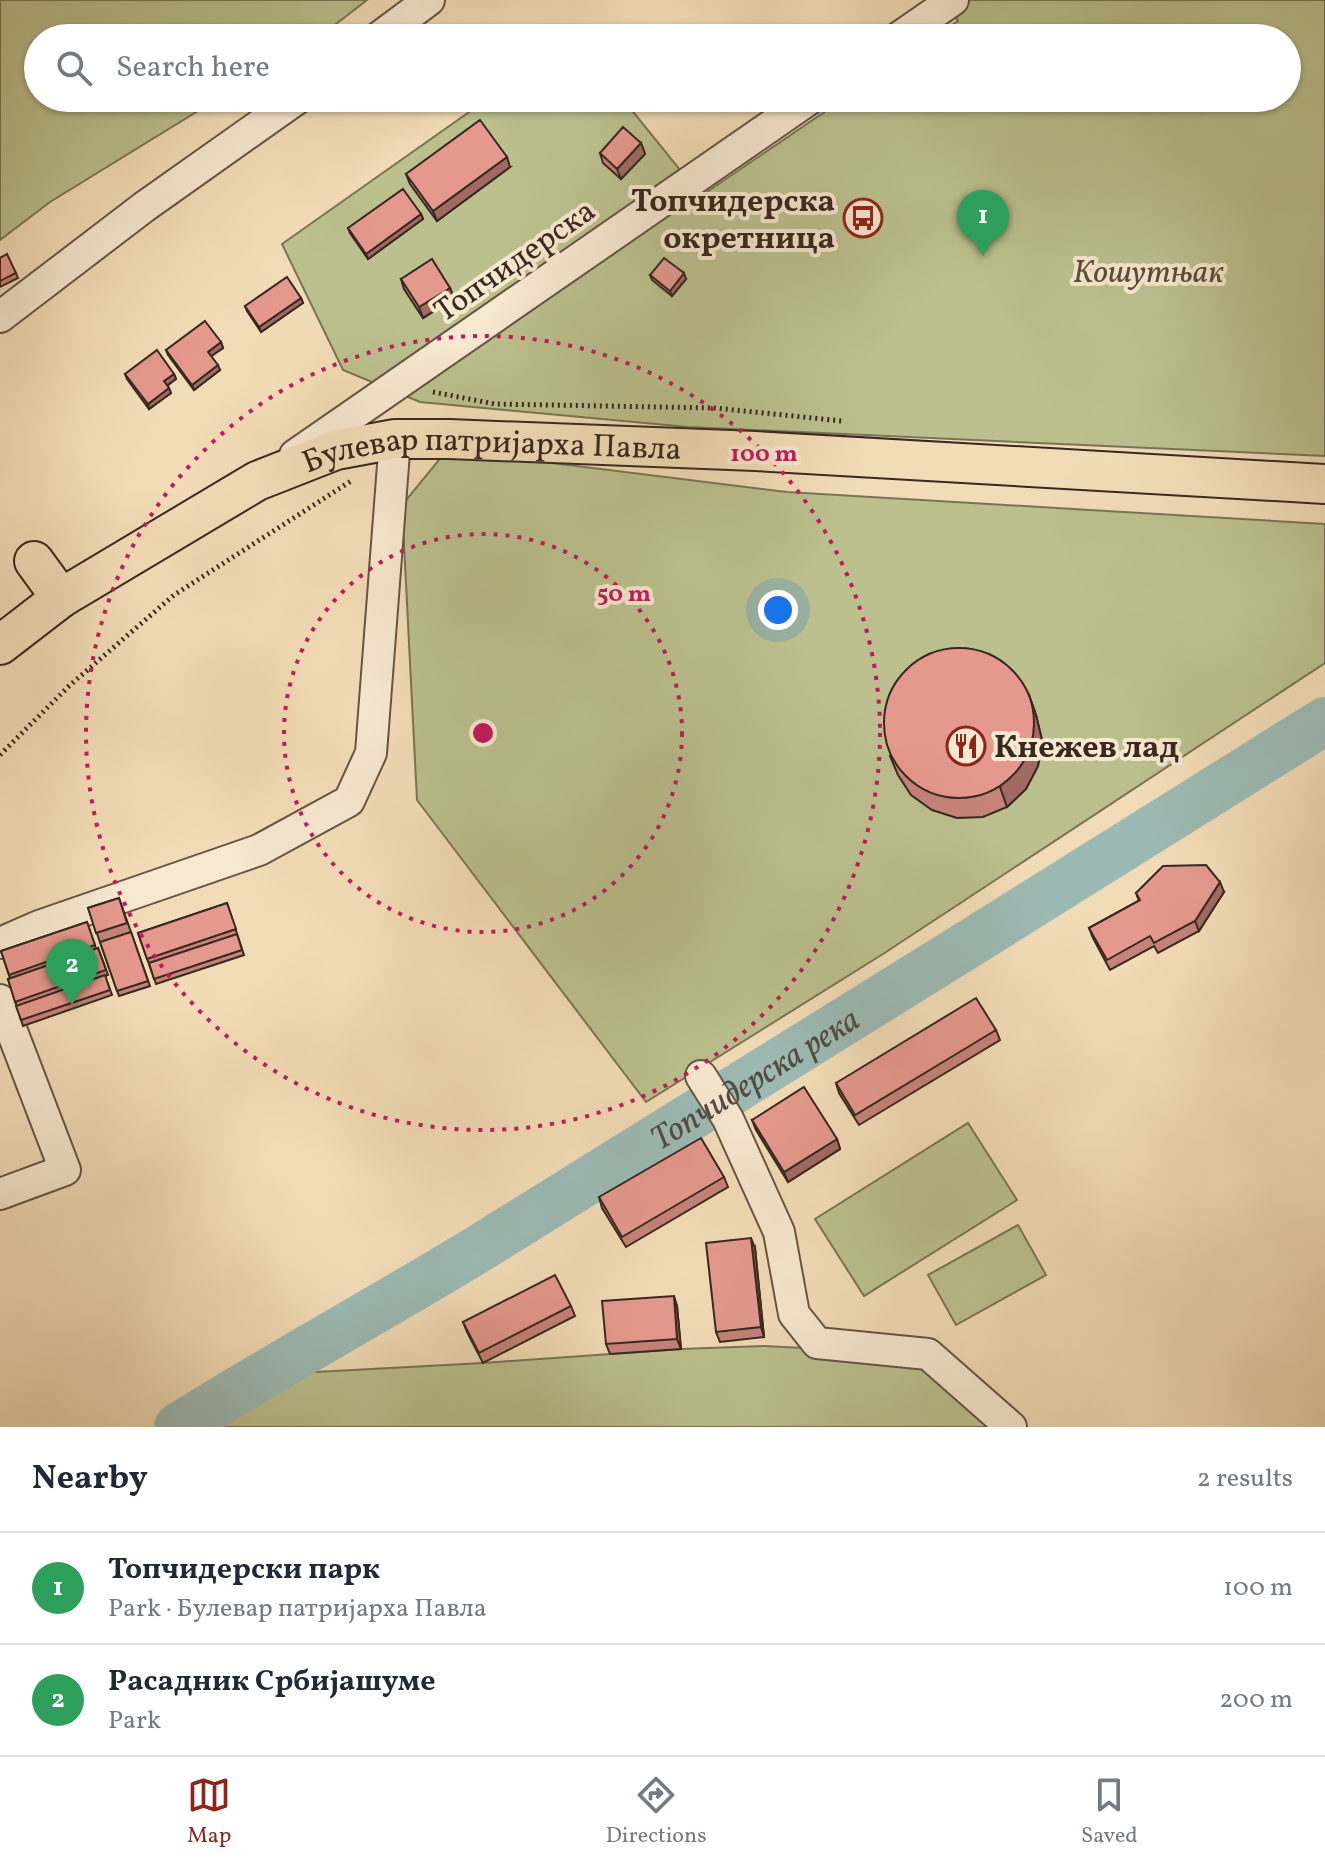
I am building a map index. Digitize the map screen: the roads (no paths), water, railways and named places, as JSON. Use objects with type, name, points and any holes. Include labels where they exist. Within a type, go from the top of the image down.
[{"type":"main road","name":"Булевар патријарха Павла","points":[[0,645],[61,598],[257,481],[336,450],[449,439],[755,451],[1325,484]]},
{"type":"main road","points":[[34,561],[61,598]]},
{"type":"street","points":[[397,24],[429,0]]},
{"type":"street","points":[[918,24],[953,0]]},
{"type":"street","points":[[0,317],[144,207],[278,112]]},
{"type":"street","name":"Топчидерска","points":[[257,481],[791,112]]},
{"type":"street","points":[[0,943],[39,926],[259,850],[349,801],[371,753],[394,446]]},
{"type":"street","points":[[0,1000],[65,1170],[0,1194]]},
{"type":"street","points":[[701,1076],[728,1119],[779,1232],[794,1314],[817,1343],[928,1354],[1011,1427]]},
{"type":"waterway","name":"Топчидерска река","points":[[178,1427],[475,1251],[1325,721]]},
{"type":"place","name":"Топчидерска окретница","points":[[863,218]]},
{"type":"place","name":"Топчидерски парк","points":[[983,256]]},
{"type":"place","name":"Кнежев лад","points":[[966,746]]},
{"type":"place","name":"Расадник Србијашуме","points":[[72,1005]]},
{"type":"park label","name":"Кошутњак","points":[[1148,271]]}]
